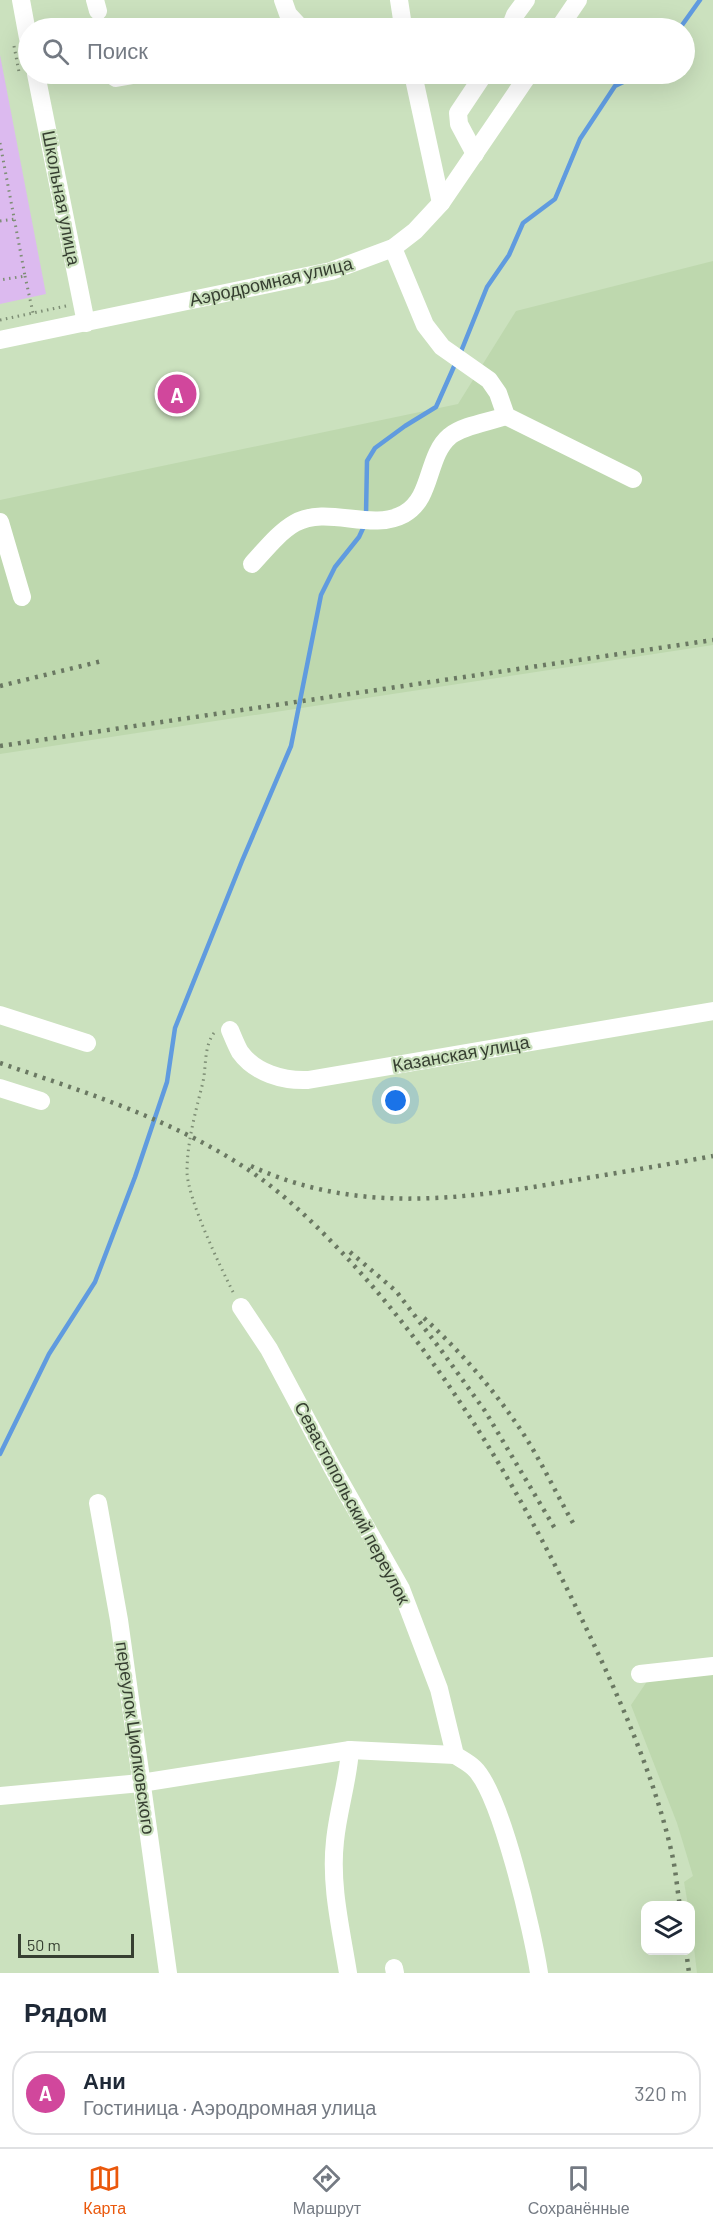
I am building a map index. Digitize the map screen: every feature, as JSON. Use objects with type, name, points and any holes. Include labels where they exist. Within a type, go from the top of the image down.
[{"type":"street","points":[[21,0],[24,18]]},
{"type":"street","points":[[282,0],[292,18]]},
{"type":"street","points":[[398,18],[399,0]]},
{"type":"street","points":[[514,18],[526,0]]},
{"type":"street","points":[[566,18],[578,0]]},
{"type":"street","name":"Школьная улица","points":[[38,84],[86,323]]},
{"type":"street","points":[[415,84],[441,203]]},
{"type":"street","points":[[475,154],[459,124],[458,113],[477,84]]},
{"type":"street","name":"Аэродромная улица","points":[[0,340],[331,272],[393,248],[415,231],[441,203],[522,84]]},
{"type":"street","points":[[393,248],[425,325],[442,347],[489,380],[506,416],[633,480]]},
{"type":"street","points":[[252,564],[287,528],[298,521],[322,517],[375,520],[403,514],[419,501],[440,448],[451,436],[459,431],[506,416]]},
{"type":"street","points":[[0,522],[22,597]]},
{"type":"street","name":"Казанская улица","points":[[230,1030],[240,1052],[250,1063],[266,1072],[292,1080],[308,1080],[713,1011]]},
{"type":"street","points":[[0,1015],[87,1043]]},
{"type":"street","points":[[0,1088],[40,1101]]},
{"type":"street","name":"Севастопольский переулок","points":[[241,1307],[269,1349],[401,1589],[439,1689],[455,1755]]},
{"type":"street","name":"переулок Циолковского","points":[[98,1503],[119,1620],[168,1973]]},
{"type":"street","points":[[640,1674],[713,1666]]},
{"type":"street","points":[[348,1973],[336,1906],[333,1860],[350,1750]]},
{"type":"street","points":[[0,1796],[141,1783],[350,1750],[455,1755],[475,1769],[496,1811],[510,1849],[539,1973]]},
{"type":"path","points":[[0,143],[33,313]]},
{"type":"path","points":[[0,221],[15,219]]},
{"type":"path","points":[[0,280],[25,276]]},
{"type":"path","points":[[0,320],[82,303]]},
{"type":"path","points":[[230,1030],[215,1032],[207,1048],[203,1084],[193,1120],[187,1173],[193,1199],[221,1267],[241,1307]]},
{"type":"shaded area","points":[[0,55],[46,294],[0,304]]},
{"type":"shaded area","points":[[713,261],[713,645],[0,754],[0,500],[458,404],[516,311]]},
{"type":"shaded area","points":[[713,1670],[713,1973],[697,1973],[695,1901],[687,1901],[684,1882],[693,1876],[677,1823],[631,1705],[650,1677]]},
{"type":"waterway","points":[[687,18],[700,0]]},
{"type":"waterway","points":[[460,354],[487,287],[509,255],[523,223],[555,199],[580,139],[615,86],[619,84]]},
{"type":"waterway","points":[[366,515],[367,461],[375,448],[436,407],[456,362]]},
{"type":"waterway","points":[[0,1454],[49,1354],[95,1282],[135,1177],[167,1082],[175,1028],[291,746],[321,595],[335,567],[359,537],[365,524]]},
{"type":"railway","points":[[0,746],[713,640]]},
{"type":"railway","points":[[0,686],[102,661]]},
{"type":"railway","points":[[0,1063],[127,1108],[189,1135],[218,1151],[275,1189],[301,1212],[384,1299],[416,1340],[476,1426],[554,1562],[618,1698],[643,1760],[672,1854],[679,1901]]},
{"type":"railway","points":[[251,1166],[290,1181],[329,1191],[369,1197],[408,1199],[528,1188],[713,1156]]},
{"type":"railway","points":[[350,1252],[396,1291],[441,1350],[485,1411],[557,1532]]},
{"type":"railway","points":[[424,1318],[466,1360],[515,1421],[573,1523]]},
{"type":"railway","points":[[687,1955],[689,1973]]},
{"type":"place","name":"Ани","points":[[177,394]]}]
